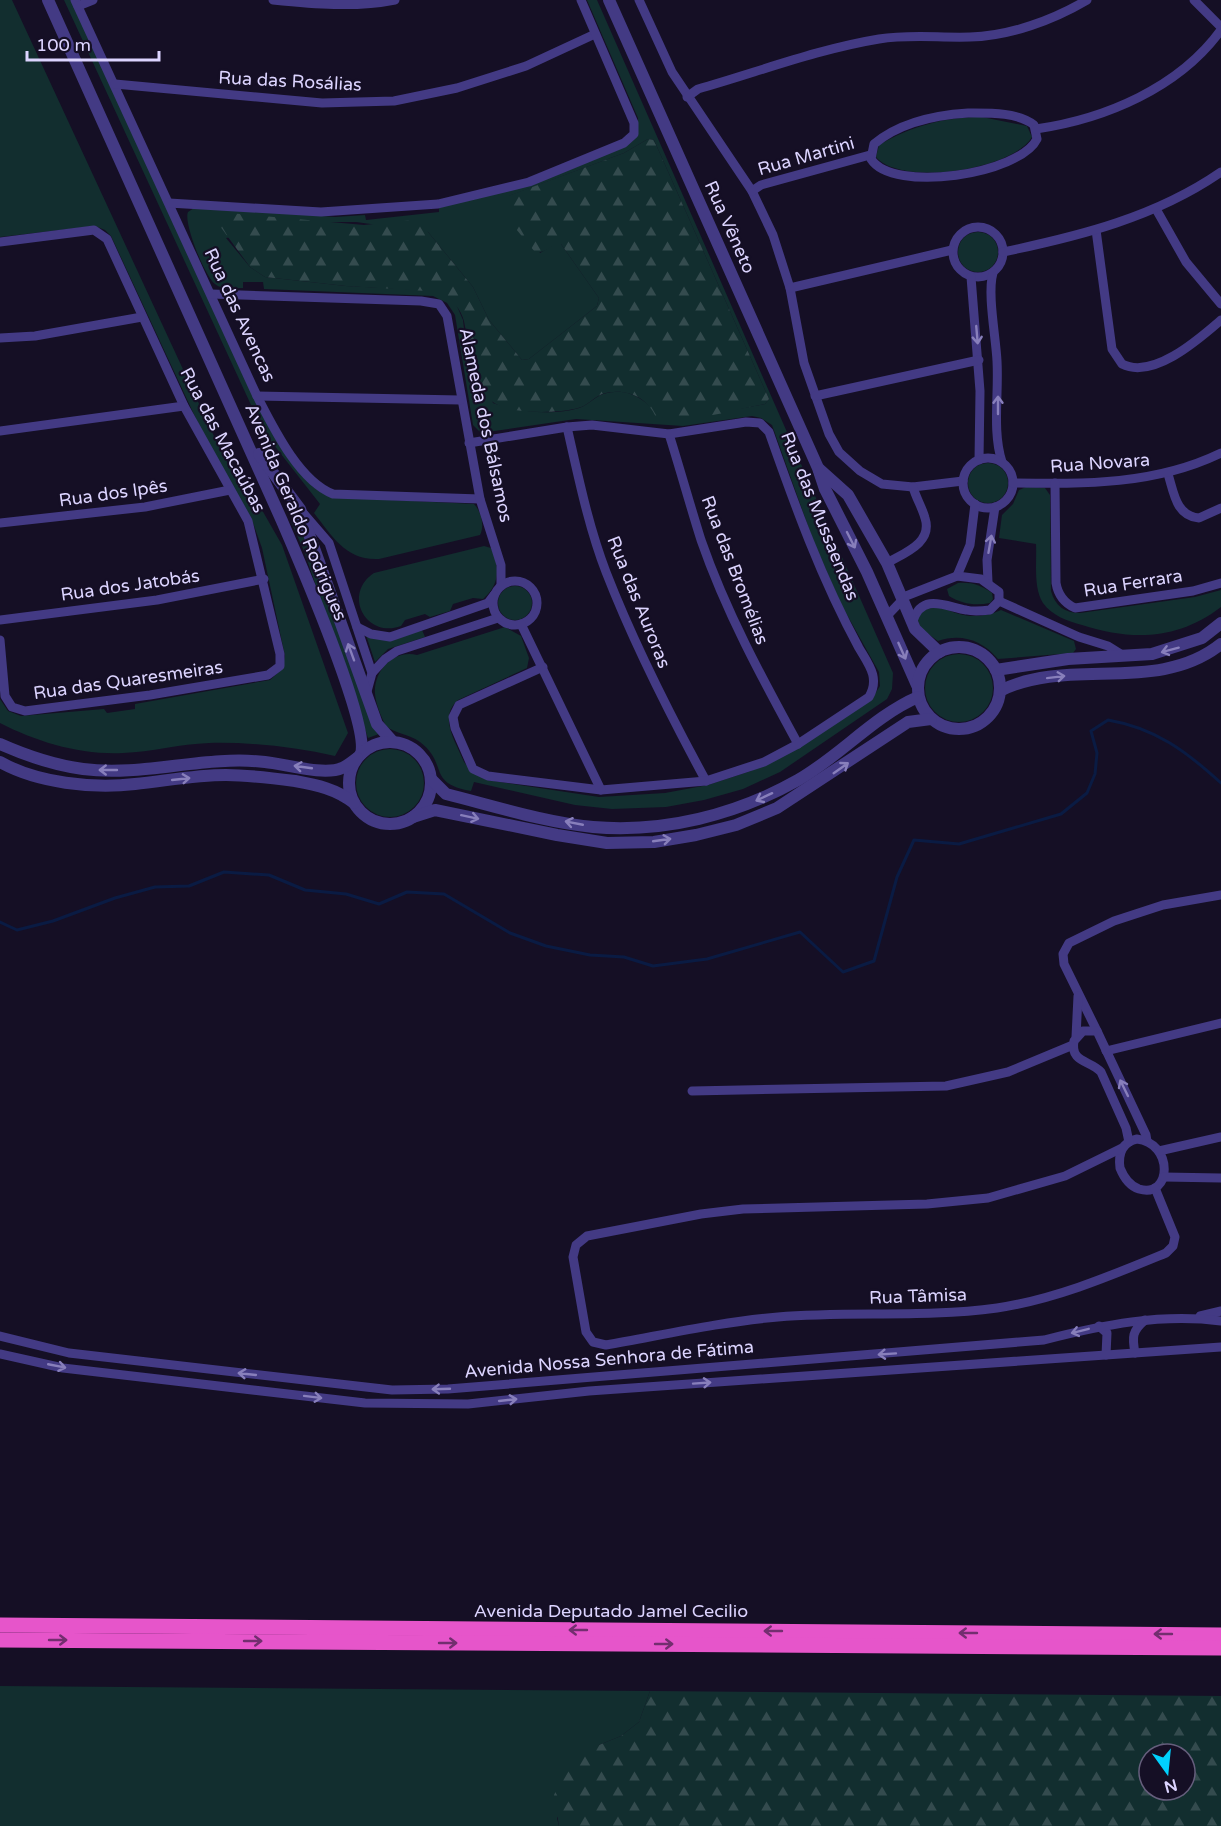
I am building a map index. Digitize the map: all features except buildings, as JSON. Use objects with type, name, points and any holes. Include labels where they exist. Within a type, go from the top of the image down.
[{"type":"highway","name":"Avenida Deputado Jamel Cecilio","points":[[0,1625],[1221,1635]]},
{"type":"highway","name":"Avenida Deputado Jamel Cecilio","points":[[0,1640],[1221,1648]]},
{"type":"street","points":[[48,0],[230,403]]},
{"type":"street","points":[[76,3],[93,0]]},
{"type":"street","points":[[273,0],[323,5],[396,0]]},
{"type":"street","points":[[169,203],[321,212],[438,204],[529,182],[624,143],[634,134],[634,123],[581,0]]},
{"type":"street","name":"Rua Vêneto","points":[[609,0],[833,506],[886,617],[918,691]]},
{"type":"street","points":[[639,0],[672,72],[752,190],[773,235],[790,288],[804,363],[829,434],[843,457],[865,475],[882,484],[914,487],[963,481]]},
{"type":"street","points":[[687,97],[698,89],[852,44],[907,36],[989,34],[1046,20],[1087,0]]},
{"type":"street","points":[[1036,129],[1095,116],[1147,93],[1193,60],[1221,28],[1194,0]]},
{"type":"street","name":"Rua das Avencas","points":[[76,3],[258,396],[286,450],[322,490],[333,494],[480,499]]},
{"type":"street","name":"Rua das Rosálias","points":[[115,84],[322,103],[394,101],[457,88],[526,66],[596,34]]},
{"type":"street","name":"Rua Martini","points":[[982,113],[1011,116],[1030,122],[1036,129],[1035,142],[1017,156],[989,168],[960,176],[906,175],[877,166],[870,155],[874,144],[895,131],[926,119],[953,114],[982,113]]},
{"type":"street","name":"Rua Martini","points":[[752,190],[761,184],[870,155]]},
{"type":"street","points":[[1004,252],[1096,230],[1156,209],[1221,172]]},
{"type":"street","points":[[1156,209],[1186,262],[1221,304]]},
{"type":"street","points":[[790,288],[952,250],[962,232],[976,227],[985,228],[998,237],[1004,252],[999,267],[993,273],[985,277],[971,277],[959,269],[952,250]]},
{"type":"street","name":"Rua das Macaúbas","points":[[0,242],[94,230],[107,239],[184,405],[248,521],[264,579],[280,654],[279,666]]},
{"type":"street","points":[[1096,230],[1112,349],[1122,364],[1137,368],[1165,359],[1193,344],[1221,320]]},
{"type":"street","points":[[993,273],[991,287],[998,386],[997,439],[1002,462],[1012,475],[1013,483],[1008,498],[995,507],[975,504],[966,494],[963,481],[968,468],[979,460],[987,458],[1002,462]]},
{"type":"street","points":[[971,277],[979,360],[979,460]]},
{"type":"street","name":"Alameda dos Bálsamos","points":[[211,294],[421,301],[439,304],[447,316],[460,400],[480,499],[501,566],[501,585]]},
{"type":"street","points":[[0,338],[35,336],[142,317]]},
{"type":"street","points":[[815,396],[979,360]]},
{"type":"street","points":[[258,396],[460,400]]},
{"type":"street","name":"Avenida Geraldo Rodrigues","points":[[230,403],[260,456],[329,543],[372,674]]},
{"type":"street","name":"Avenida Geraldo Rodrigues","points":[[230,403],[316,602],[364,744],[359,756]]},
{"type":"street","points":[[0,431],[184,405]]},
{"type":"street","name":"Rua das Mussaendas","points":[[669,434],[746,422],[760,423],[769,432],[809,544],[838,608],[874,674],[875,687],[869,697],[798,744]]},
{"type":"street","points":[[469,442],[567,426],[592,425],[669,434]]},
{"type":"street","name":"Rua das Auroras","points":[[567,426],[583,499],[606,570],[663,702],[706,781]]},
{"type":"street","name":"Rua das Bromélias","points":[[669,434],[702,541],[725,600],[752,659],[798,744]]},
{"type":"street","name":"Rua Novara","points":[[1013,483],[1124,481],[1168,474],[1221,453]]},
{"type":"street","name":"Rua Vêneto","points":[[818,468],[848,495],[886,563],[918,635],[939,652]]},
{"type":"street","points":[[1168,474],[1178,506],[1185,514],[1199,518],[1221,508]]},
{"type":"street","name":"Rua Ferrara","points":[[1055,483],[1057,588],[1061,598],[1070,606],[1075,608],[1192,591],[1221,583]]},
{"type":"street","points":[[886,563],[918,545],[926,532],[926,517],[914,487]]},
{"type":"street","name":"Rua dos Ipês","points":[[0,523],[145,507],[230,490]]},
{"type":"street","points":[[833,506],[848,495]]},
{"type":"street","points":[[957,576],[970,545],[975,504]]},
{"type":"street","points":[[988,582],[987,560],[995,507]]},
{"type":"street","points":[[282,520],[289,509],[300,508]]},
{"type":"street","name":"Avenida Geraldo Rodrigues","points":[[300,508],[377,724],[393,742]]},
{"type":"street","name":"Alameda dos Bálsamos","points":[[501,566],[517,581],[533,590],[537,603],[532,616],[521,624]]},
{"type":"street","points":[[886,617],[903,598],[957,576],[974,577],[988,582],[999,592],[999,601],[994,608],[980,611],[965,610],[943,602],[918,610],[913,621]]},
{"type":"street","name":"Rua dos Jatobás","points":[[0,620],[157,600],[264,579]]},
{"type":"street","points":[[357,627],[371,634],[390,637],[488,603],[501,585],[517,581]]},
{"type":"street","points":[[494,596],[493,607],[498,618],[508,624],[521,624],[601,790]]},
{"type":"street","points":[[999,601],[1079,637],[1108,646],[1126,657]]},
{"type":"street","points":[[455,615],[460,630]]},
{"type":"street","points":[[366,695],[372,674],[385,659],[397,651],[498,618]]},
{"type":"street","points":[[996,670],[1068,659],[1126,657],[1177,648],[1202,638],[1221,623]]},
{"type":"street","points":[[425,626],[431,640]]},
{"type":"street","name":"Rua das Quaresmeiras","points":[[0,640],[5,696],[12,707],[25,711],[150,695],[268,675],[279,666]]},
{"type":"street","points":[[1000,691],[1011,685],[1037,680],[1162,669],[1196,659],[1221,644]]},
{"type":"street","points":[[0,762],[46,778],[88,784],[132,785],[225,775],[276,778],[321,786],[342,794],[354,803],[362,814],[374,821],[387,824],[401,823],[435,810],[557,836],[607,843],[654,842],[736,825],[777,808],[908,722],[931,719],[952,729],[974,726],[992,712],[1000,691],[996,670],[988,659],[978,652],[952,648],[939,652],[924,666],[918,691],[800,779],[760,800],[696,820],[642,828],[592,827],[446,794],[431,779]]},
{"type":"street","points":[[543,667],[459,705],[453,717],[454,729],[473,769],[488,776],[601,790],[706,781],[764,762],[798,744]]},
{"type":"street","points":[[918,691],[931,719]]},
{"type":"street","points":[[0,744],[35,760],[84,770],[127,770],[210,761],[262,762],[326,771],[342,769],[381,743],[393,742],[407,745],[418,753],[427,765],[431,779],[428,800],[413,817]]},
{"type":"street","points":[[354,803],[349,780],[359,756]]},
{"type":"street","points":[[1101,1160],[1113,1162],[1133,1186],[1147,1190],[1155,1188],[1164,1177],[1165,1167],[1159,1151],[1147,1141],[1097,1031],[1078,996],[1064,964],[1064,954],[1069,944],[1099,928],[1147,909],[1221,895]]},
{"type":"street","points":[[1078,996],[1074,1054],[1101,1072],[1126,1128],[1120,1168]]},
{"type":"street","points":[[1106,1051],[1221,1023]]},
{"type":"street","points":[[692,1091],[946,1086],[1008,1072],[1075,1041],[1083,1031],[1097,1031]]},
{"type":"street","points":[[1159,1151],[1221,1137]]},
{"type":"street","points":[[1101,1160],[1137,1139],[1147,1141]]},
{"type":"street","name":"Rua Tâmisa","points":[[1101,1160],[1046,1183],[968,1201],[743,1209],[701,1214],[587,1236],[576,1245],[573,1257],[586,1332],[593,1342],[606,1345],[748,1320],[818,1315],[962,1312],[1050,1296],[1094,1283],[1166,1253],[1173,1246],[1175,1237],[1155,1188]]},
{"type":"street","points":[[1164,1177],[1221,1178]]},
{"type":"street","points":[[1194,1318],[1221,1311]]},
{"type":"street","name":"Avenida Nossa Senhora de Fátima","points":[[0,1336],[69,1353],[392,1390],[448,1389],[1044,1340],[1099,1326],[1145,1320],[1194,1318],[1221,1321]]},
{"type":"street","points":[[1136,1353],[1132,1337],[1136,1328],[1145,1320]]},
{"type":"street","points":[[1099,1326],[1107,1333],[1106,1354]]},
{"type":"street","name":"Avenida Nossa Senhora de Fátima","points":[[0,1354],[63,1368],[354,1402],[468,1404],[589,1391],[1221,1347]]},
{"type":"green space","points":[[0,0],[12,0],[219,447],[235,475],[262,510],[282,545],[348,733],[335,756],[241,743],[198,744],[134,752],[91,752],[59,746],[0,723],[0,699],[8,711],[21,716],[104,709],[107,713],[135,709],[135,704],[270,680],[282,669],[285,656],[262,548],[253,523],[205,438],[111,236],[105,230],[95,226],[0,237]]},
{"type":"green space","points":[[64,0],[71,0],[270,429],[313,487],[330,497],[474,504],[482,519],[480,535],[379,559],[367,559],[349,551],[327,530],[314,513],[320,504],[263,431]]},
{"type":"green space","points":[[587,0],[597,0],[893,673],[892,689],[887,699],[780,772],[743,789],[704,800],[666,807],[612,809],[575,805],[474,782],[471,791],[457,788],[443,778],[429,750],[420,742],[386,726],[379,710],[375,685],[382,670],[394,658],[401,655],[417,655],[505,627],[521,636],[529,658],[527,668],[458,700],[449,714],[450,730],[464,762],[487,780],[599,797],[665,793],[708,785],[751,771],[871,700],[880,686],[879,672],[841,604],[813,540],[772,425],[761,418],[752,416],[683,426],[576,419],[481,433],[473,425],[455,315],[447,303],[433,296],[264,289],[263,282],[243,282],[243,288],[221,287],[211,279],[201,261],[189,226],[188,212],[197,206],[335,217],[365,215],[366,220],[439,212],[439,207],[527,185],[638,132],[638,118]],"holes":[[[648,139],[654,140],[769,399],[765,404],[700,416],[663,418],[637,397],[622,392],[603,394],[579,408],[558,412],[524,411],[493,403],[465,338],[463,320],[456,304],[443,291],[346,286],[265,277],[250,267],[226,238],[333,222],[356,222],[428,232],[473,287],[489,320],[522,360],[529,359],[597,306],[599,298],[561,244],[555,244],[540,253],[509,196],[624,153]]]},
{"type":"green space","points":[[982,117],[1027,126],[1032,137],[1021,149],[1003,158],[981,166],[956,171],[931,173],[908,171],[889,166],[876,157],[879,145],[916,128],[941,121]]},
{"type":"green space","points":[[648,139],[654,140],[769,399],[765,404],[697,418],[669,419],[656,417],[647,404],[634,395],[610,392],[570,410],[544,412],[509,409],[496,404],[486,396],[479,385],[474,374],[463,317],[456,305],[443,292],[346,286],[265,277],[250,267],[217,222],[218,212],[364,225],[414,220],[428,232],[473,287],[489,320],[522,360],[529,359],[597,306],[599,298],[561,244],[542,252],[535,252],[507,218],[501,203],[508,196],[624,153]]},
{"type":"green space","points":[[978,232],[992,238],[998,252],[992,266],[978,272],[964,266],[958,252],[964,238]]},
{"type":"green space","points":[[988,463],[1002,469],[1008,483],[1002,497],[988,503],[974,497],[968,483],[974,469]]},
{"type":"green space","points":[[1026,487],[1045,488],[1050,495],[1051,591],[1061,608],[1080,613],[1195,597],[1221,590],[1221,607],[1188,626],[1154,634],[1137,635],[1101,630],[1071,622],[1056,615],[1043,603],[1038,590],[1036,544],[999,538],[1002,515],[1013,504],[1019,490]]},
{"type":"green space","points":[[292,514],[297,514],[379,734],[368,738],[304,551],[291,522]]},
{"type":"green space","points":[[484,546],[491,548],[496,562],[497,575],[493,588],[483,599],[473,598],[453,604],[450,611],[430,617],[425,614],[405,620],[401,626],[388,628],[378,626],[362,612],[359,602],[360,592],[365,582],[374,573]]},
{"type":"green space","points":[[958,583],[980,586],[992,593],[993,599],[990,603],[969,604],[954,599],[949,596],[947,589]]},
{"type":"green space","points":[[515,586],[527,591],[532,603],[527,615],[515,620],[503,615],[498,603],[503,591]]},
{"type":"green space","points":[[942,607],[972,616],[986,615],[1001,610],[1074,641],[1076,649],[1073,653],[998,659],[985,647],[971,640],[955,638],[938,641],[920,628],[917,617],[923,609]]},
{"type":"green space","points":[[422,630],[425,637],[388,649],[375,662],[366,635]]},
{"type":"green space","points":[[952,654],[966,654],[978,659],[988,669],[993,688],[988,707],[978,717],[966,722],[952,722],[940,717],[930,707],[925,695],[925,681],[930,669],[940,659]]},
{"type":"green space","points":[[383,749],[397,749],[409,754],[419,764],[424,783],[419,802],[409,812],[397,817],[383,817],[371,812],[361,802],[356,790],[356,776],[361,764],[371,754]]},
{"type":"green space","points":[[0,1686],[650,1691],[639,1722],[621,1736],[599,1745],[557,1818],[559,1826],[0,1826]]},
{"type":"green space","points":[[650,1691],[1221,1696],[1221,1826],[559,1826],[554,1795],[564,1775],[579,1758],[599,1745],[621,1736],[639,1722]]},
{"type":"waterway","points":[[0,922],[17,930],[53,921],[115,898],[155,887],[189,886],[224,872],[269,875],[305,890],[346,894],[379,904],[407,892],[444,894],[510,933],[546,946],[590,955],[624,957],[653,966],[707,959],[800,932],[843,972],[874,961],[897,877],[914,840],[959,844],[1061,814],[1087,793],[1095,774],[1097,753],[1091,731],[1108,720],[1141,729],[1169,742],[1221,783]]}]
